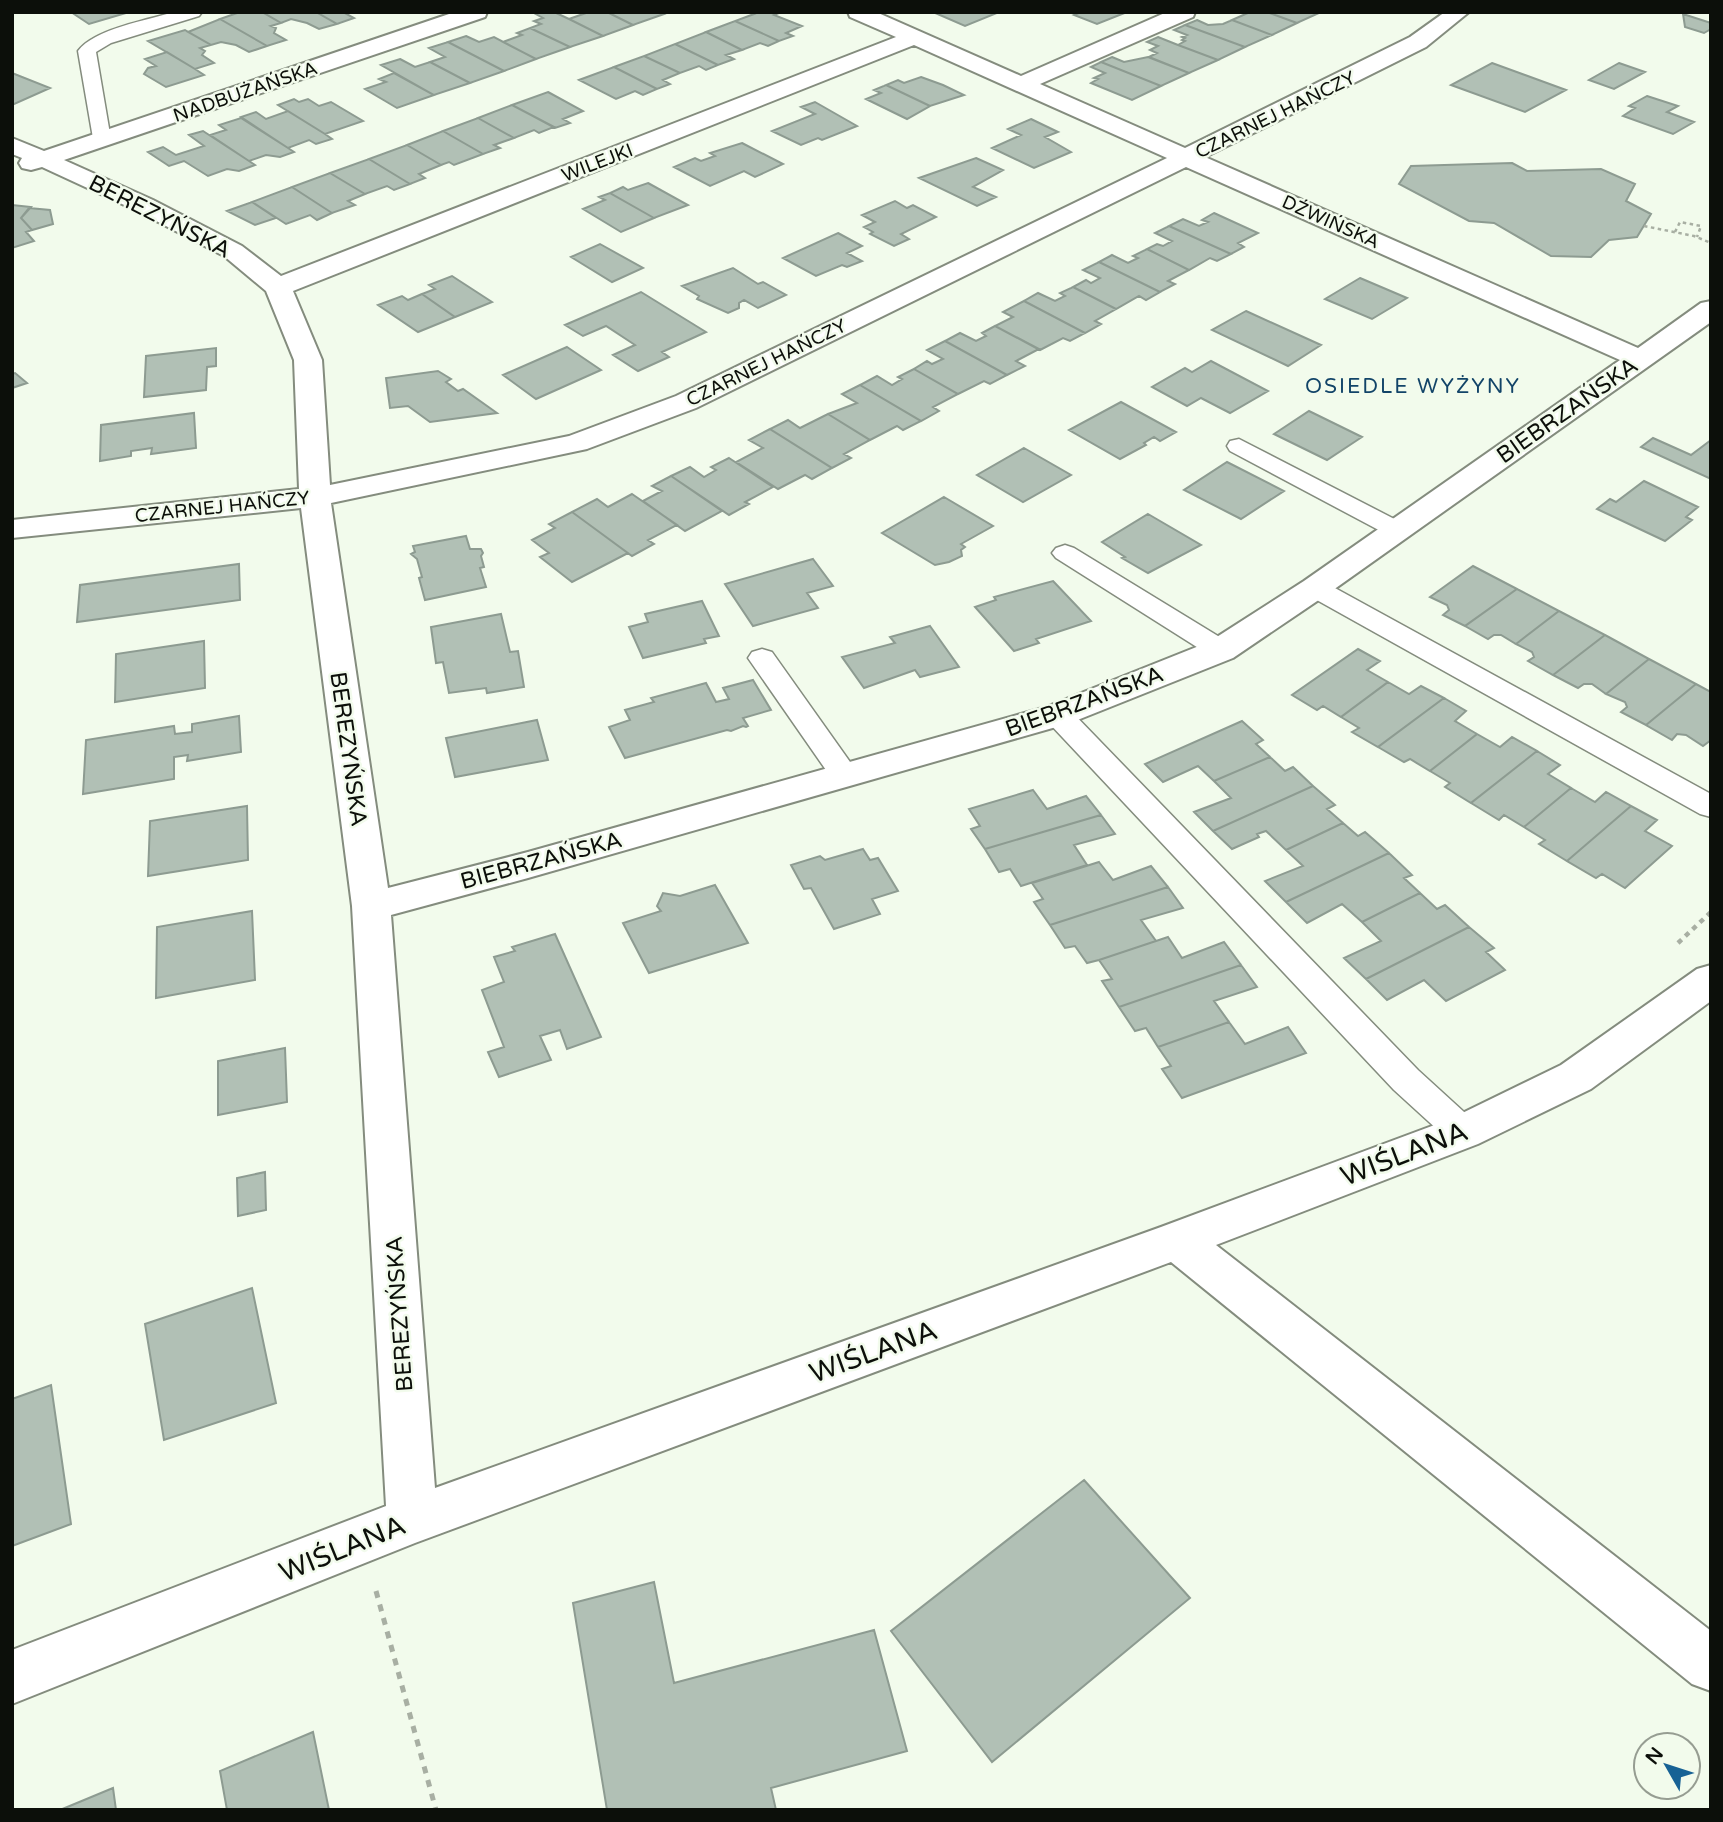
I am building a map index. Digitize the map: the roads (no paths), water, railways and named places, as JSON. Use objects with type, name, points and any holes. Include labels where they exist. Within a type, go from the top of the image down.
[{"type":"street","name":"NADBUŻAŃSKA","points":[[23,158],[101,139],[477,12]]},
{"type":"street","name":"DŹWIŃSKA","points":[[859,12],[1640,359]]},
{"type":"street","points":[[1022,84],[1185,12]]},
{"type":"street","name":"CZARNEJ HAŃCZY","points":[[12,529],[314,497],[577,443],[686,402],[1418,42],[1459,12]]},
{"type":"street","name":"WILEJKI","points":[[278,287],[915,37]]},
{"type":"street","name":"BEREZYŃSKA","points":[[23,158],[144,205],[233,251],[278,287],[308,360],[314,497],[371,906],[412,1520]]},
{"type":"street","name":"BIEBRZAŃSKA","points":[[371,906],[1058,715],[1221,650],[1315,588],[1711,309]]},
{"type":"street","name":"WIŚLANA","points":[[12,1677],[412,1520],[1177,1240],[1462,1132],[1576,1077],[1711,980]]},
{"type":"street","points":[[1177,1240],[1711,1665]]},
{"type":"lane","points":[[101,139],[87,51],[105,39],[192,12]]},
{"type":"lane","points":[[1239,446],[1397,530]]},
{"type":"lane","points":[[1065,553],[1221,650]]},
{"type":"lane","points":[[1315,588],[1711,807]]},
{"type":"lane","points":[[762,657],[845,776]]},
{"type":"lane","points":[[1058,715],[1406,1080],[1462,1132]]},
{"type":"district","name":"OSIEDLE WYŻYNY","points":[[1413,386]]}]
